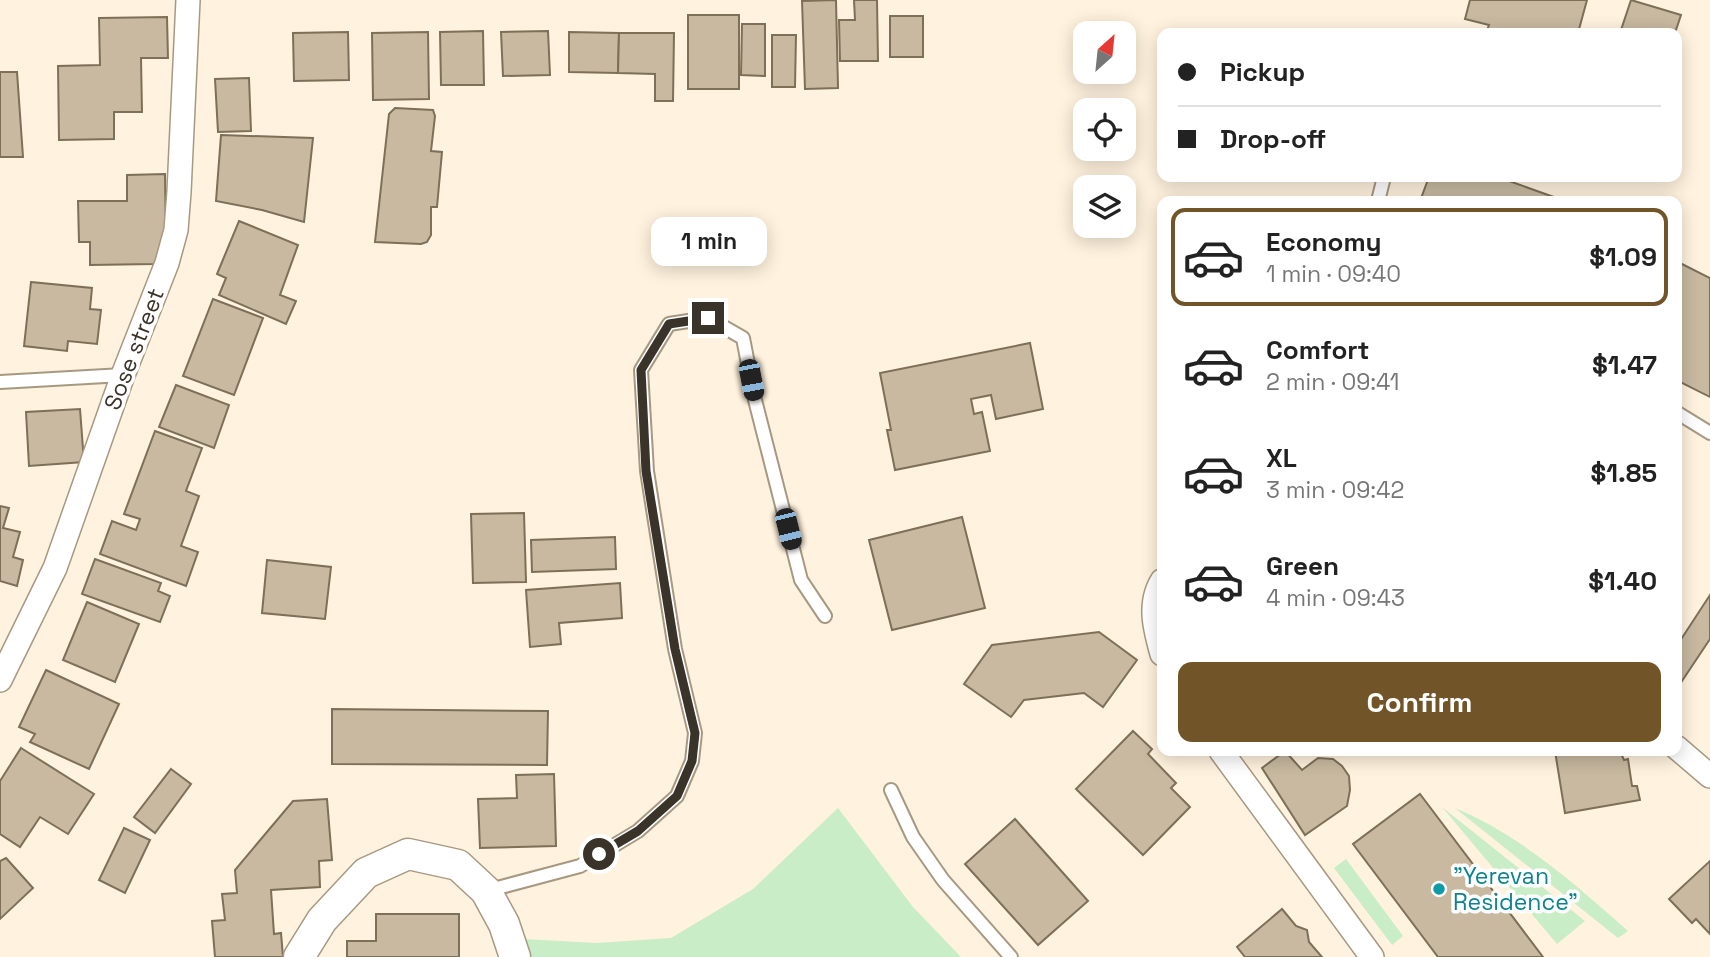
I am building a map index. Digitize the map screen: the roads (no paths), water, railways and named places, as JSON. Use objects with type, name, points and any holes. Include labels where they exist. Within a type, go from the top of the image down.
[{"type":"street","name":"Sose street","points":[[0,680],[55,568],[176,230],[188,0]]},
{"type":"street","points":[[1157,599],[1153,624],[1157,637]]},
{"type":"street","points":[[1682,752],[1710,776]]},
{"type":"street","points":[[1225,756],[1372,957]]},
{"type":"street","points":[[299,957],[322,920],[366,873],[408,854],[458,865],[486,891],[504,924],[515,957]]},
{"type":"lane","points":[[486,891],[580,866],[638,831],[677,796],[692,761],[695,733],[675,649],[646,471],[641,370],[669,324],[708,318],[743,338],[755,400],[801,580],[825,616]]},
{"type":"lane","points":[[0,382],[124,375]]},
{"type":"lane","points":[[1682,416],[1710,433]]},
{"type":"lane","points":[[891,790],[913,836],[943,880],[1011,957]]},
{"type":"place","name":"\"Yerevan Residence\"","points":[[1439,889]]}]
